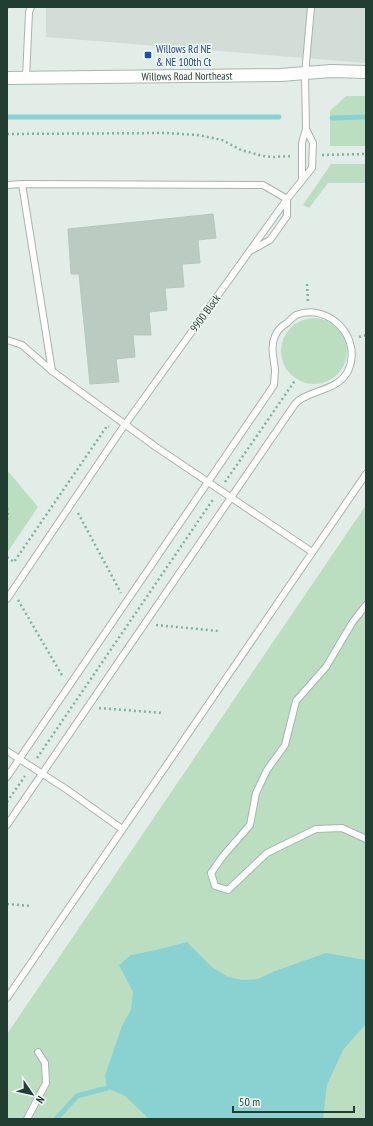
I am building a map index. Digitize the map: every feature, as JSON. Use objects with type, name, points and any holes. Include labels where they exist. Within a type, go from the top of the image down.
[{"type":"main road","name":"Willows Road Northeast","points":[[7,78],[281,75],[331,71],[366,72]]},
{"type":"lane","points":[[26,78],[29,12],[31,7]]},
{"type":"lane","name":"9900 Block","points":[[7,599],[126,424],[250,251],[270,240],[287,216],[287,200],[312,168],[313,143],[306,129],[305,74],[311,7]]},
{"type":"lane","points":[[302,179],[302,143],[306,129]]},
{"type":"lane","points":[[22,184],[52,371]]},
{"type":"lane","points":[[7,186],[22,184],[263,185],[287,200],[250,251]]},
{"type":"lane","points":[[7,777],[274,385],[274,336],[282,326],[296,316],[309,313],[320,313],[334,319],[344,329],[349,341],[352,356],[348,372],[337,384],[304,397],[295,404],[7,825]]},
{"type":"lane","points":[[7,340],[22,345],[52,371],[156,447],[312,552]]},
{"type":"lane","points":[[7,998],[366,474]]},
{"type":"lane","points":[[366,605],[352,623],[326,666],[296,701],[285,745],[267,770],[256,793],[250,825],[223,856],[211,873],[215,886],[228,890],[267,853],[316,829],[342,828],[366,838]]},
{"type":"lane","points":[[7,751],[122,829]]},
{"type":"lane","points":[[27,1119],[46,1083],[45,1063],[38,1052]]},
{"type":"path","points":[[7,134],[165,133],[222,140],[242,150],[263,156],[288,156]]},
{"type":"path","points":[[323,155],[366,154]]},
{"type":"path","points":[[292,375],[301,381]]},
{"type":"path","points":[[7,802],[296,379]]},
{"type":"path","points":[[76,700],[40,640],[13,590],[14,562],[107,426]]},
{"type":"path","points":[[62,491],[73,503],[134,616]]},
{"type":"path","points":[[7,508],[7,522]]},
{"type":"path","points":[[7,556],[14,562]]},
{"type":"path","points":[[131,621],[144,624],[219,631]]},
{"type":"path","points":[[72,706],[163,713]]},
{"type":"path","points":[[7,904],[31,906]]},
{"type":"shaded area","points":[[46,7],[366,7],[366,63],[46,37]]},
{"type":"green space","points":[[346,96],[366,96],[366,146],[330,146],[330,111]]},
{"type":"green space","points":[[331,164],[366,164],[366,183],[328,183],[309,208],[303,205]]},
{"type":"green space","points":[[314,318],[327,321],[337,328],[344,338],[347,351],[344,364],[337,374],[327,381],[314,384],[301,381],[291,374],[284,364],[281,351],[284,338],[291,328],[301,321]]},
{"type":"green space","points":[[7,470],[38,507],[7,553]]},
{"type":"green space","points":[[366,505],[366,1119],[7,1119],[7,1034]]},
{"type":"water","points":[[187,942],[212,967],[228,977],[242,980],[258,979],[275,971],[326,953],[366,960],[366,1024],[343,1050],[327,1085],[323,1119],[149,1119],[125,1096],[107,1088],[105,1075],[122,1026],[131,1010],[133,992],[119,965],[131,955]]},
{"type":"building","points":[[213,214],[216,238],[198,240],[200,263],[182,264],[184,287],[165,288],[167,310],[149,312],[151,335],[133,335],[135,357],[116,359],[119,382],[90,384],[79,274],[71,274],[68,229]]},
{"type":"waterway","points":[[7,117],[279,117]]},
{"type":"waterway","points":[[332,118],[366,117]]},
{"type":"waterway","points":[[56,1119],[77,1096],[107,1088]]},
{"type":"place","name":"Willows Rd NE & NE 100th Ct","points":[[148,55]]}]
